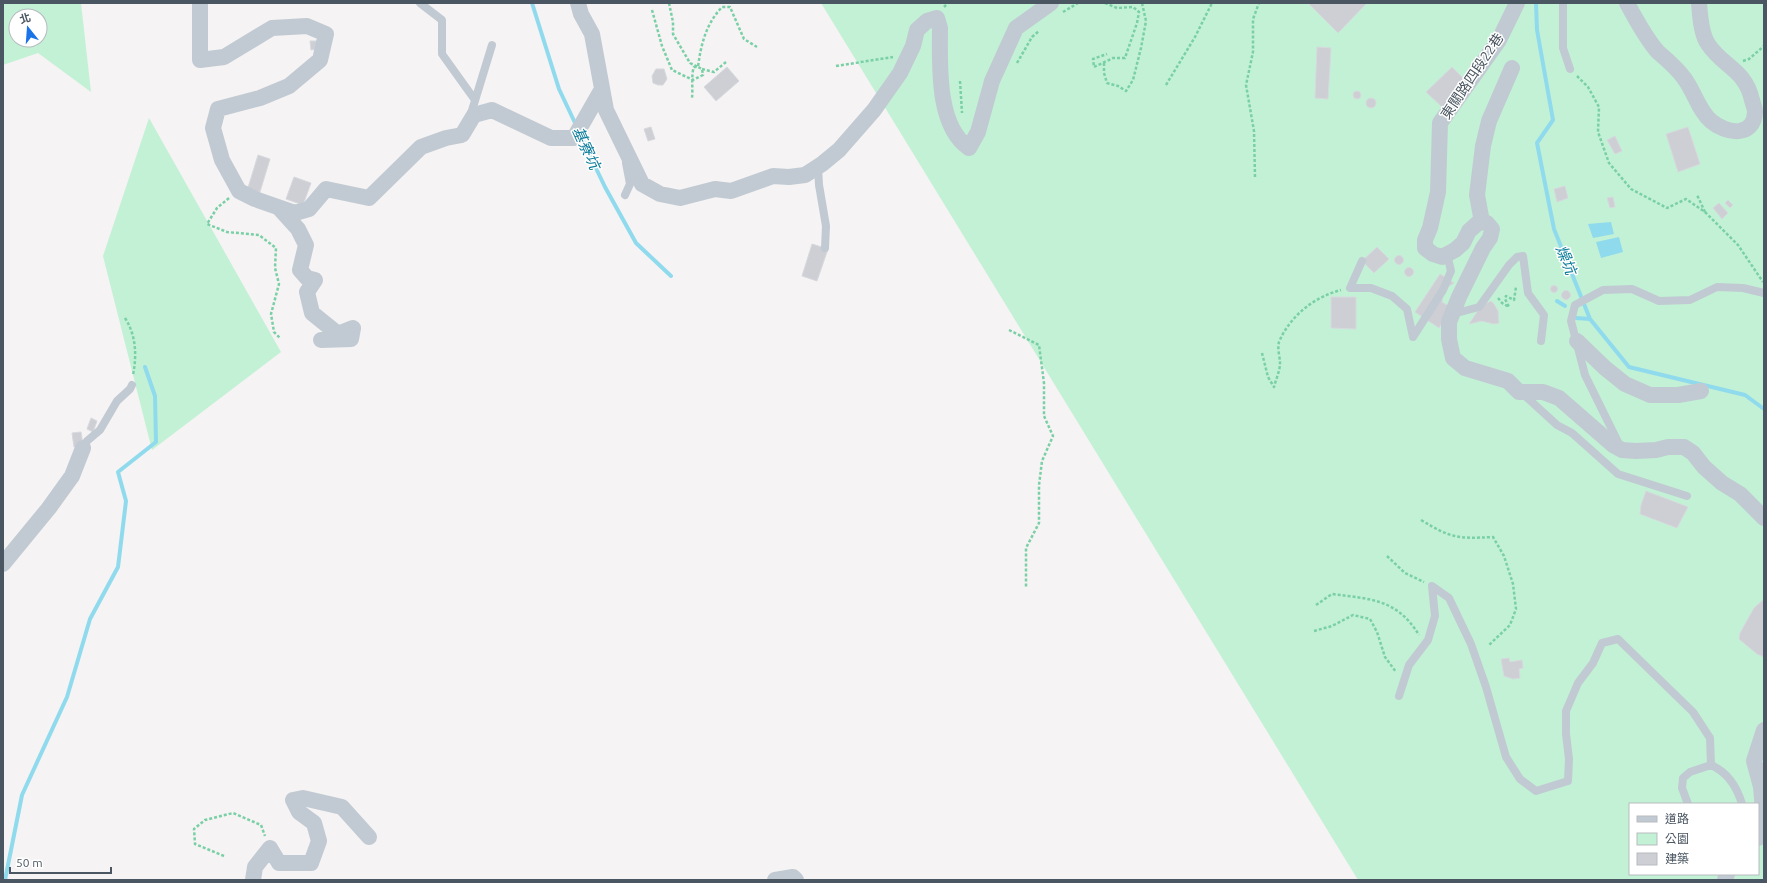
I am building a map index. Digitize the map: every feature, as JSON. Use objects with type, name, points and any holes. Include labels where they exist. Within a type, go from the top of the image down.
[{"type":"street","points":[[200,3],[200,60],[224,57],[272,28],[307,26],[326,34],[320,60],[289,86],[260,98],[218,109],[213,128],[222,160],[239,191],[255,199],[295,213],[309,209],[326,189],[369,198],[421,147],[446,138],[462,135],[474,115],[492,110],[551,138],[574,138],[602,89]]},
{"type":"street","points":[[578,3],[581,14],[592,34],[606,110],[642,184],[660,194],[680,198],[715,189],[731,191],[773,176],[789,177],[805,175],[818,166],[840,150],[874,110],[900,73],[913,46],[917,30],[927,21],[937,18],[940,28],[942,100],[960,142],[969,148],[978,132],[992,81],[1016,28],[1056,9]]},
{"type":"street","name":"東關路四段22巷","points":[[1447,254],[1442,257],[1433,254],[1425,248],[1425,240],[1430,228],[1438,192],[1440,123],[1499,40],[1517,3]]},
{"type":"street","points":[[1627,3],[1658,51],[1671,62],[1684,78],[1711,121],[1731,132],[1743,131],[1752,125],[1755,112],[1751,95],[1742,78],[1730,65],[1717,56],[1707,43],[1699,3]]},
{"type":"street","points":[[1482,222],[1477,195],[1483,146],[1488,121],[1512,68]]},
{"type":"street","points":[[279,208],[298,229],[306,245],[300,270],[307,278],[315,280],[308,292],[312,313],[338,334],[353,328],[351,339],[321,340]]},
{"type":"street","points":[[1447,254],[1455,250],[1463,243],[1468,231],[1479,222],[1487,223],[1492,229],[1490,238],[1483,248],[1449,322],[1449,339],[1453,358],[1464,368],[1508,381],[1519,392],[1543,392],[1559,398],[1613,445],[1622,450],[1656,450],[1668,447],[1684,447],[1693,453],[1704,467],[1722,483],[1740,494],[1764,518]]},
{"type":"street","points":[[1577,341],[1625,384],[1650,396],[1678,395],[1701,391]]},
{"type":"street","points":[[3,564],[49,508],[72,476],[83,448]]},
{"type":"street","points":[[1761,831],[1761,787],[1754,761],[1764,730]]},
{"type":"street","points":[[253,880],[255,867],[270,848],[279,863],[311,863],[319,841],[314,823],[299,812],[293,800],[303,798],[342,807],[358,827],[369,837]]},
{"type":"street","points":[[775,880],[793,877],[796,880]]},
{"type":"lane","points":[[420,3],[442,20],[442,54],[475,100]]},
{"type":"lane","points":[[1563,3],[1563,48],[1570,69]]},
{"type":"lane","points":[[466,128],[492,45]]},
{"type":"lane","points":[[625,195],[630,184],[626,168],[626,150]]},
{"type":"lane","points":[[818,166],[819,186],[826,226],[825,248]]},
{"type":"lane","points":[[1362,261],[1350,288],[1371,288],[1392,296],[1406,309],[1413,337],[1443,290],[1450,271],[1447,254]]},
{"type":"lane","points":[[1453,314],[1479,306],[1509,265],[1517,258],[1523,256],[1528,293],[1544,315],[1541,340]]},
{"type":"lane","points":[[1622,450],[1585,375],[1571,321],[1575,305],[1603,290],[1632,289],[1659,301],[1690,300],[1717,287],[1743,288],[1764,294]]},
{"type":"lane","points":[[83,448],[87,441],[100,430],[117,401],[130,389],[132,385]]},
{"type":"lane","points":[[1519,392],[1531,400],[1556,425],[1572,434],[1618,474],[1687,496]]},
{"type":"lane","points":[[1399,696],[1409,665],[1428,640],[1435,616],[1432,586]]},
{"type":"lane","points":[[1432,586],[1449,598],[1470,644],[1486,687],[1506,757],[1520,779],[1536,792],[1568,782],[1570,758],[1566,734],[1566,712],[1578,683],[1593,663],[1602,643],[1618,638],[1693,712],[1710,738],[1711,765]]},
{"type":"lane","points":[[1688,803],[1682,788],[1683,778],[1690,772],[1711,765],[1721,769],[1730,780],[1740,795],[1742,803]]},
{"type":"path","points":[[669,3],[673,22],[673,34],[690,63],[702,69],[714,72],[726,62]]},
{"type":"path","points":[[1056,9],[1078,3]]},
{"type":"path","points":[[1105,3],[1117,8],[1133,7],[1139,12],[1125,58],[1113,58],[1094,67],[1093,59],[1107,54]]},
{"type":"path","points":[[1104,63],[1104,73],[1107,83],[1118,86],[1126,91],[1133,80],[1146,21],[1142,3]]},
{"type":"path","points":[[1166,85],[1195,37],[1212,3]]},
{"type":"path","points":[[1255,177],[1254,131],[1246,85],[1253,52],[1253,19],[1259,3]]},
{"type":"path","points":[[698,67],[702,42],[713,17],[722,7],[730,7],[744,39],[757,47]]},
{"type":"path","points":[[652,10],[662,46],[672,70],[694,80]]},
{"type":"path","points":[[1013,68],[1022,57],[1032,37],[1041,29]]},
{"type":"path","points":[[836,66],[893,57],[907,59]]},
{"type":"path","points":[[692,98],[694,80],[692,73],[694,67],[698,67]]},
{"type":"path","points":[[694,80],[703,75],[702,69]]},
{"type":"path","points":[[1570,69],[1588,87],[1599,107],[1598,132],[1609,163],[1631,189],[1667,208],[1686,199],[1705,212],[1738,245],[1764,283]]},
{"type":"path","points":[[239,191],[217,208],[207,224],[227,232],[259,235],[276,248],[275,268],[279,284],[271,314],[274,332],[280,338]]},
{"type":"path","points":[[1697,195],[1705,212]]},
{"type":"path","points":[[1481,302],[1496,296],[1502,303],[1509,307],[1505,299],[1506,296],[1514,300],[1516,286],[1519,286],[1520,292]]},
{"type":"path","points":[[1262,353],[1268,377],[1274,387],[1280,364],[1278,343],[1298,313],[1316,300],[1350,288]]},
{"type":"path","points":[[125,318],[132,328],[135,345],[135,364],[132,385]]},
{"type":"path","points":[[1009,330],[1040,345],[1044,383],[1044,416],[1053,436],[1042,461],[1039,485],[1039,523],[1026,548],[1026,588]]},
{"type":"path","points":[[1421,520],[1443,533],[1462,538],[1493,537],[1504,556],[1513,584],[1516,609],[1510,625],[1489,645]]},
{"type":"path","points":[[1387,556],[1405,573],[1432,586]]},
{"type":"path","points":[[1316,605],[1332,594],[1369,598],[1393,607],[1406,616],[1419,635],[1424,646]]},
{"type":"path","points":[[1314,630],[1332,626],[1353,615],[1370,618],[1377,632],[1385,657],[1396,672],[1395,688],[1399,696]]},
{"type":"path","points":[[224,856],[195,844],[194,829],[205,820],[233,813],[261,825],[270,848]]},
{"type":"green space","points":[[3,3],[81,3],[91,92],[38,53],[3,65]]},
{"type":"green space","points":[[821,3],[1764,3],[1764,880],[1358,880]]},
{"type":"green space","points":[[149,118],[281,352],[152,450],[103,256]]},
{"type":"water","points":[[1611,222],[1614,234],[1593,238],[1588,224]]},
{"type":"water","points":[[1619,237],[1623,252],[1601,258],[1596,242]]},
{"type":"building","points":[[1308,3],[1367,3],[1338,33]]},
{"type":"building","points":[[310,41],[317,41],[318,49],[311,50]]},
{"type":"building","points":[[1317,47],[1331,48],[1328,99],[1315,98]]},
{"type":"building","points":[[727,67],[739,81],[716,101],[704,87]]},
{"type":"building","points":[[1452,67],[1467,82],[1442,107],[1426,92]]},
{"type":"building","points":[[656,69],[664,69],[667,79],[663,85],[653,83],[652,76]]},
{"type":"building","points":[[1355,91],[1359,91],[1361,95],[1359,99],[1355,99],[1353,97],[1353,93]]},
{"type":"building","points":[[1369,98],[1373,98],[1375,99],[1375,107],[1369,108],[1366,105],[1366,101]]},
{"type":"building","points":[[651,127],[655,139],[648,141],[644,129]]},
{"type":"building","points":[[1688,127],[1700,164],[1678,172],[1666,134]]},
{"type":"building","points":[[1615,136],[1622,151],[1615,154],[1607,140]]},
{"type":"building","points":[[258,155],[270,159],[259,195],[247,191]]},
{"type":"building","points":[[294,177],[311,183],[303,205],[286,199]]},
{"type":"building","points":[[1565,186],[1568,198],[1557,202],[1554,189]]},
{"type":"building","points":[[1613,197],[1615,207],[1610,208],[1607,198]]},
{"type":"building","points":[[1728,200],[1733,205],[1730,208],[1725,203]]},
{"type":"building","points":[[1719,203],[1728,213],[1722,219],[1713,208]]},
{"type":"building","points":[[812,244],[828,249],[817,281],[802,276]]},
{"type":"building","points":[[1377,247],[1389,259],[1374,273],[1362,261]]},
{"type":"building","points":[[1399,255],[1404,260],[1399,265],[1394,260]]},
{"type":"building","points":[[1409,267],[1414,272],[1409,277],[1404,272]]},
{"type":"building","points":[[1440,274],[1454,283],[1443,290],[1442,302],[1452,308],[1439,328],[1415,312]]},
{"type":"building","points":[[1554,286],[1557,289],[1554,292],[1551,289]]},
{"type":"building","points":[[1566,290],[1571,295],[1566,300],[1561,295]]},
{"type":"building","points":[[1331,297],[1356,297],[1356,329],[1331,328]]},
{"type":"building","points":[[1491,301],[1498,311],[1499,323],[1494,324],[1482,321],[1469,324],[1481,306]]},
{"type":"building","points":[[91,418],[97,421],[93,432],[87,429]]},
{"type":"building","points":[[81,432],[83,445],[74,447],[72,433]]},
{"type":"building","points":[[1646,491],[1688,507],[1677,528],[1640,514],[1641,505]]},
{"type":"building","points":[[1764,599],[1764,657],[1757,654],[1739,639],[1740,633],[1754,608]]},
{"type":"building","points":[[1509,658],[1510,662],[1522,660],[1523,668],[1519,669],[1520,678],[1513,679],[1504,676],[1501,659]]},
{"type":"waterway","name":"基寮坑","points":[[532,3],[559,89],[576,125]]},
{"type":"waterway","name":"燥坑","points":[[1536,3],[1537,30],[1553,120],[1537,143],[1554,229],[1590,319],[1629,367],[1745,395],[1764,409]]},
{"type":"waterway","name":"基寮坑","points":[[580,135],[605,187],[636,243],[671,276]]},
{"type":"waterway","points":[[1557,301],[1565,306]]},
{"type":"waterway","points":[[1576,318],[1590,319]]},
{"type":"waterway","points":[[5,880],[22,795],[67,697],[90,619],[118,567],[126,501],[118,472],[156,442],[155,396],[145,367]]}]
